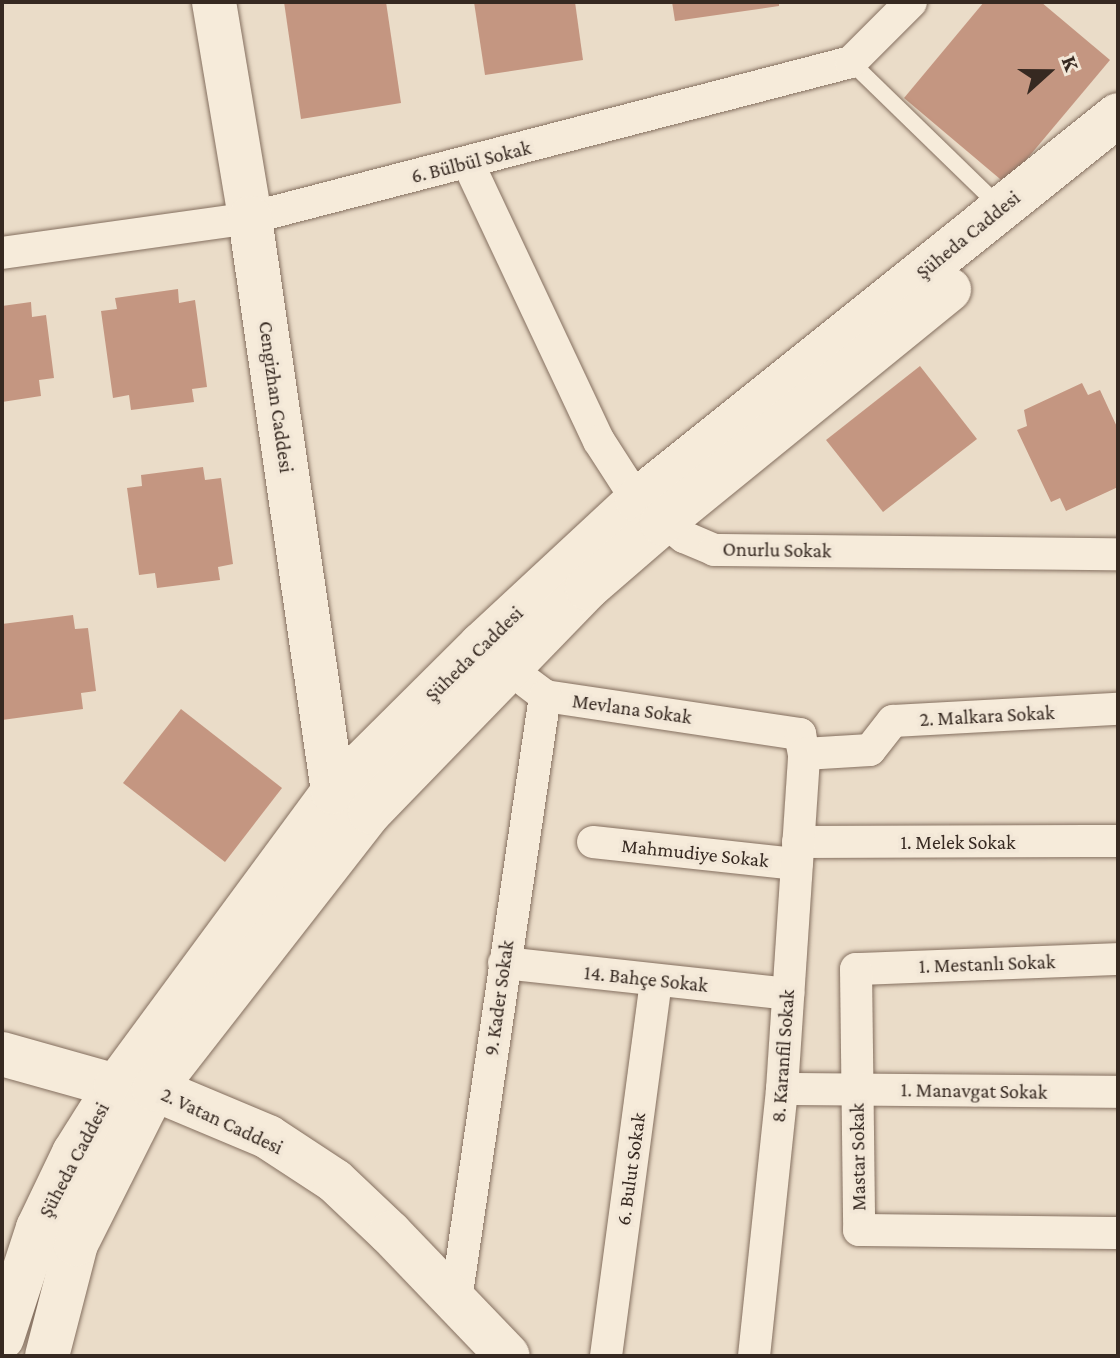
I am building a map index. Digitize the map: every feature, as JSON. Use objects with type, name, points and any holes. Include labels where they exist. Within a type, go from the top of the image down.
[{"type":"main road","name":"Cengizhan Caddesi","points":[[214,2],[250,218],[333,792]]},
{"type":"main road","name":"Şüheda Caddesi","points":[[47,1356],[76,1244],[135,1087],[333,792],[494,656],[587,588],[649,511],[1002,208],[1118,115]]},
{"type":"main road","name":"Şüheda Caddesi","points":[[649,511],[1118,153]]},
{"type":"main road","name":"Şüheda Caddesi","points":[[2,1338],[38,1228],[74,1153],[135,1087],[370,812],[494,656]]},
{"type":"main road","name":"2. Vatan Caddesi","points":[[2,1054],[135,1087],[268,1137],[335,1181],[508,1356]]},
{"type":"street","points":[[851,62],[911,2]]},
{"type":"street","name":"6. Bülbül Sokak","points":[[2,253],[250,218],[851,62]]},
{"type":"street","name":"Onurlu Sokak","points":[[468,163],[599,441],[649,511],[714,550],[1118,554]]},
{"type":"street","name":"Mevlana Sokak","points":[[494,656],[545,696],[802,744]]},
{"type":"street","name":"9. Kader Sokak","points":[[456,1300],[545,696]]},
{"type":"street","name":"2. Malkara Sokak","points":[[802,744],[870,750],[893,721],[1118,709]]},
{"type":"street","name":"8. Karanfil Sokak","points":[[754,1356],[782,1089],[802,744]]},
{"type":"street","name":"1. Melek Sokak","points":[[797,853],[1118,841]]},
{"type":"street","name":"Mahmudiye Sokak","points":[[593,842],[797,853]]},
{"type":"street","name":"1. Mestanlı Sokak","points":[[856,969],[1118,959]]},
{"type":"street","name":"14. Bahçe Sokak","points":[[504,963],[788,994]]},
{"type":"street","name":"Mastar Sokak","points":[[856,969],[859,1230],[1118,1233]]},
{"type":"street","name":"6. Bulut Sokak","points":[[606,1356],[656,981]]},
{"type":"street","name":"1. Manavgat Sokak","points":[[782,1089],[1118,1092]]},
{"type":"lane","points":[[851,62],[1002,208]]},
{"type":"building","points":[[284,2],[386,2],[401,103],[301,119]]},
{"type":"building","points":[[474,2],[575,2],[583,60],[485,75]]},
{"type":"building","points":[[672,2],[779,2],[779,6],[675,21]]},
{"type":"building","points":[[984,2],[1041,2],[1110,60],[1006,184],[904,98]]},
{"type":"building","points":[[178,289],[179,303],[195,300],[207,387],[192,389],[194,402],[131,410],[129,395],[113,398],[101,311],[117,309],[115,298]]},
{"type":"building","points":[[31,302],[32,317],[46,315],[54,378],[39,380],[41,396],[2,402],[2,306]]},
{"type":"building","points":[[920,366],[977,439],[883,512],[826,440]]},
{"type":"building","points":[[1082,383],[1088,395],[1100,390],[1118,429],[1118,487],[1066,511],[1060,498],[1051,502],[1017,430],[1027,426],[1024,410]]},
{"type":"building","points":[[203,467],[205,480],[221,478],[233,564],[218,567],[220,580],[157,588],[155,573],[139,575],[127,488],[142,486],[141,475]]},
{"type":"building","points":[[73,615],[75,629],[88,628],[96,691],[81,693],[83,709],[2,720],[2,624]]},
{"type":"building","points":[[181,709],[282,788],[225,862],[123,783]]}]
